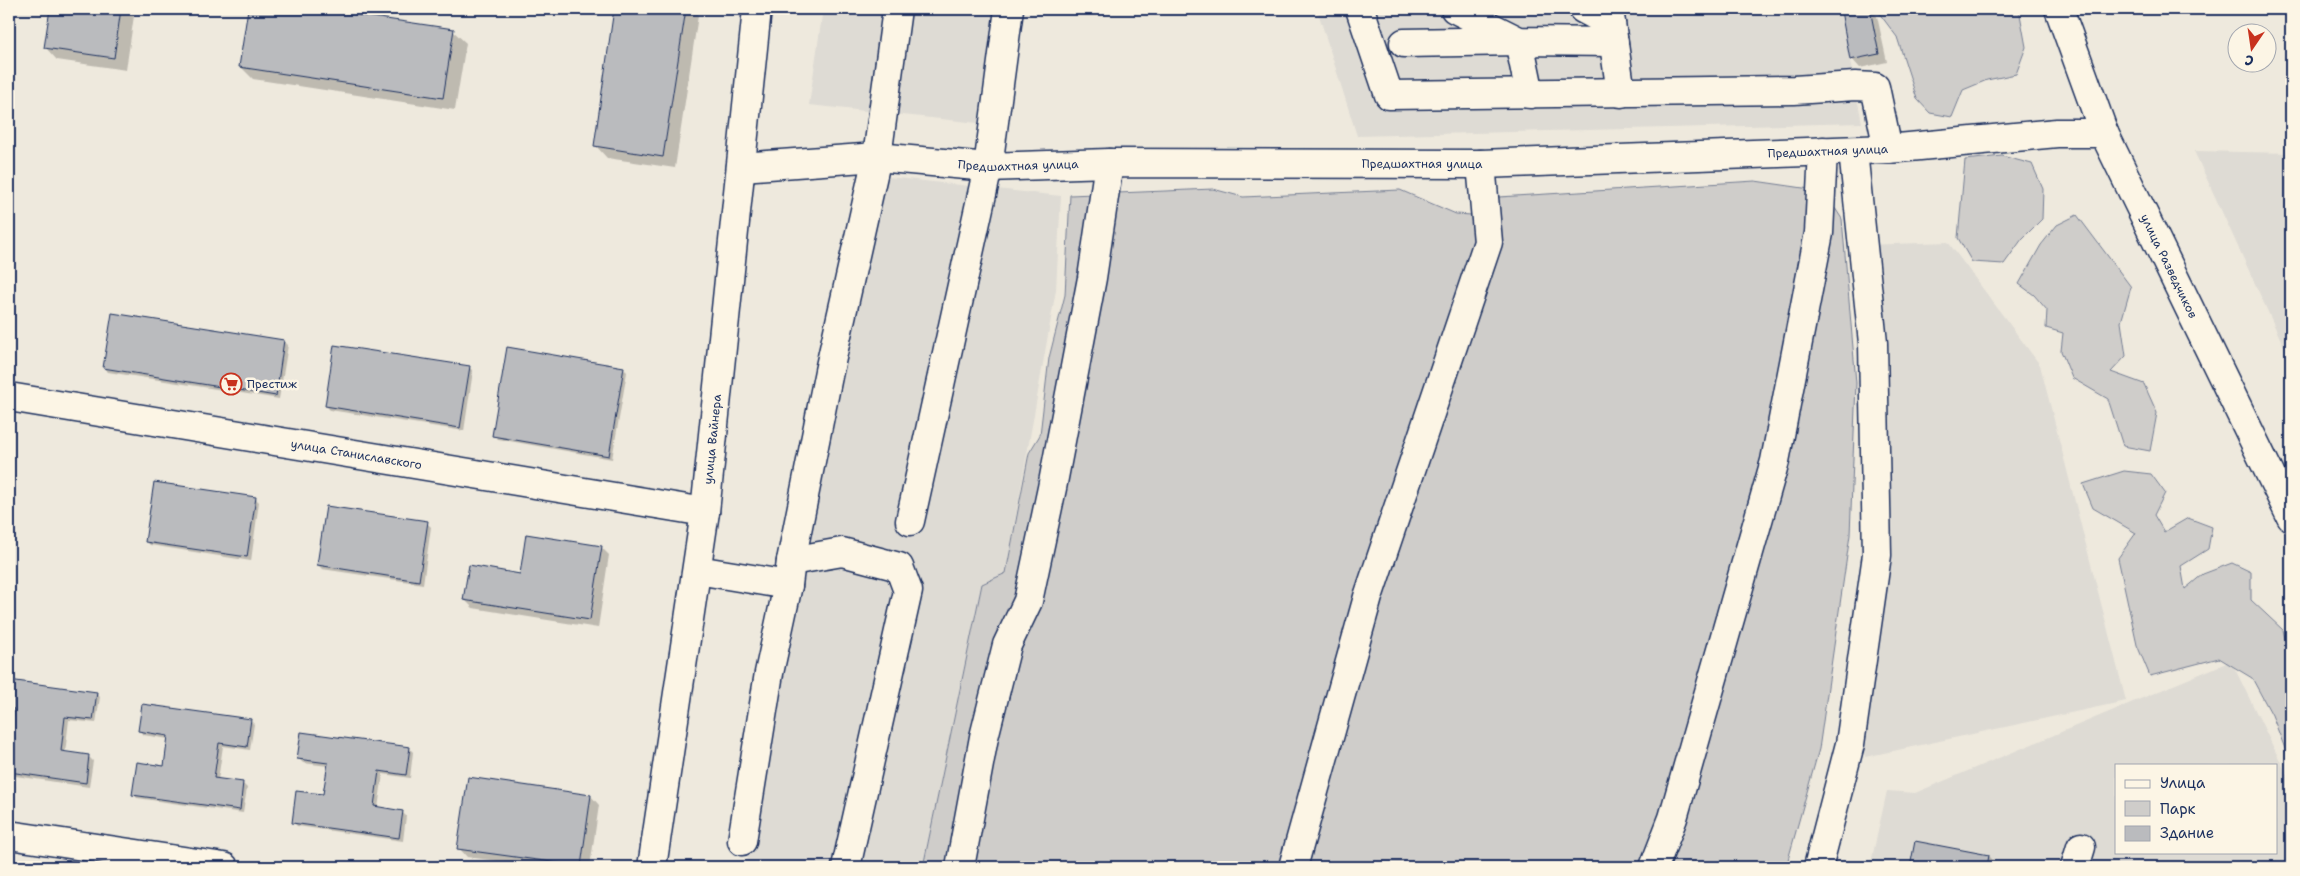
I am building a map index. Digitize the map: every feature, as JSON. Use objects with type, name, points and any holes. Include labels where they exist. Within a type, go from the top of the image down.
[{"type":"street","name":"улица Вайнера","points":[[652,867],[705,512],[756,9]]},
{"type":"street","points":[[742,841],[769,673],[829,371],[877,157],[897,9]]},
{"type":"street","points":[[910,521],[988,167],[1009,9]]},
{"type":"street","points":[[1360,9],[1388,95],[1621,93],[1875,87],[1888,149]]},
{"type":"street","points":[[1455,9],[1519,41]]},
{"type":"street","points":[[1583,9],[1612,25]]},
{"type":"street","name":"улица Разведчиков","points":[[2059,9],[2104,133],[2291,517]]},
{"type":"street","points":[[1612,25],[1621,93]]},
{"type":"street","points":[[1404,42],[1519,41],[1612,25]]},
{"type":"street","points":[[1519,41],[1530,94]]},
{"type":"street","name":"Предшахтная улица","points":[[741,167],[877,157],[988,167],[1109,164],[1481,164],[1853,151],[2057,133],[2104,133]]},
{"type":"street","points":[[1654,867],[1673,818],[1775,461],[1819,233],[1823,151]]},
{"type":"street","points":[[1818,867],[1850,744],[1877,555],[1873,343],[1853,151]]},
{"type":"street","points":[[960,867],[984,737],[1008,645],[1028,601],[1052,488],[1092,278],[1109,164]]},
{"type":"street","points":[[1293,867],[1368,597],[1488,242],[1481,164]]},
{"type":"street","name":"улица Станиславского","points":[[9,397],[705,512]]},
{"type":"street","points":[[697,570],[789,573],[842,552],[899,567],[908,591],[846,867]]},
{"type":"street","points":[[9,835],[224,867]]},
{"type":"shaded area","points":[[823,9],[994,9],[978,123],[809,105]]},
{"type":"shaded area","points":[[1317,9],[1840,9],[1862,123],[1357,136]]},
{"type":"shaded area","points":[[2194,151],[2291,153],[2291,362]]},
{"type":"shaded area","points":[[879,176],[1061,196],[1056,290],[1006,573],[982,584],[923,867],[746,867],[803,531]]},
{"type":"shaded area","points":[[1948,242],[2040,365],[2126,701],[1865,757],[1859,716],[1882,557],[1866,245]]},
{"type":"shaded area","points":[[2231,661],[2291,783],[2291,867],[1870,867],[1887,791],[1915,793]]},
{"type":"green space","points":[[1879,9],[2019,9],[2026,47],[2016,74],[1987,80],[1963,90],[1952,117],[1930,113],[1917,99],[1897,37],[1879,13]]},
{"type":"green space","points":[[2002,156],[2032,164],[2043,189],[2042,219],[2022,239],[2004,264],[1972,262],[1958,238],[1965,160]]},
{"type":"green space","points":[[1755,181],[1824,191],[1842,219],[1856,383],[1850,535],[1819,749],[1786,867],[923,867],[982,584],[1006,573],[1029,453],[1040,435],[1049,358],[1065,295],[1070,195],[1213,189],[1243,197],[1400,190],[1456,214],[1488,216],[1499,197]]},
{"type":"green space","points":[[2077,215],[2131,287],[2121,322],[2126,356],[2111,372],[2144,384],[2157,413],[2150,451],[2123,446],[2108,399],[2072,378],[2061,351],[2063,333],[2046,328],[2047,310],[2034,295],[2019,284],[2041,245],[2057,225]]},
{"type":"green space","points":[[2124,471],[2151,474],[2165,493],[2154,515],[2164,532],[2188,518],[2212,527],[2208,549],[2181,566],[2185,589],[2203,574],[2232,563],[2251,572],[2251,600],[2283,630],[2291,663],[2291,764],[2272,715],[2252,678],[2219,658],[2150,676],[2137,645],[2118,558],[2136,533],[2093,508],[2083,484]]},
{"type":"building","points":[[50,9],[121,9],[114,58],[44,48]]},
{"type":"building","points":[[248,9],[318,9],[454,29],[443,98],[239,67]]},
{"type":"building","points":[[614,9],[686,9],[663,157],[594,146]]},
{"type":"building","points":[[1870,9],[1879,54],[1850,60],[1841,11]]},
{"type":"building","points":[[112,313],[284,340],[276,396],[103,368]]},
{"type":"building","points":[[334,345],[470,366],[460,428],[325,406]]},
{"type":"building","points":[[507,347],[624,367],[609,456],[492,436]]},
{"type":"building","points":[[154,482],[256,497],[247,557],[145,542]]},
{"type":"building","points":[[326,506],[428,521],[419,581],[317,565]]},
{"type":"building","points":[[526,534],[602,546],[590,620],[463,600],[469,565],[520,574]]},
{"type":"building","points":[[9,680],[97,692],[93,720],[65,717],[61,751],[89,755],[86,783],[9,772],[9,739],[14,709],[9,708]]},
{"type":"building","points":[[142,704],[251,719],[247,747],[219,743],[214,778],[243,782],[240,810],[132,795],[137,762],[164,766],[168,736],[138,731]]},
{"type":"building","points":[[301,732],[410,747],[406,775],[379,771],[374,806],[403,811],[399,838],[292,823],[296,791],[323,794],[328,763],[297,759]]},
{"type":"building","points":[[468,777],[591,795],[581,866],[457,849]]},
{"type":"building","points":[[1915,841],[1989,855],[1987,867],[1910,867]]},
{"type":"place","name":"Престиж","points":[[231,384]]}]
